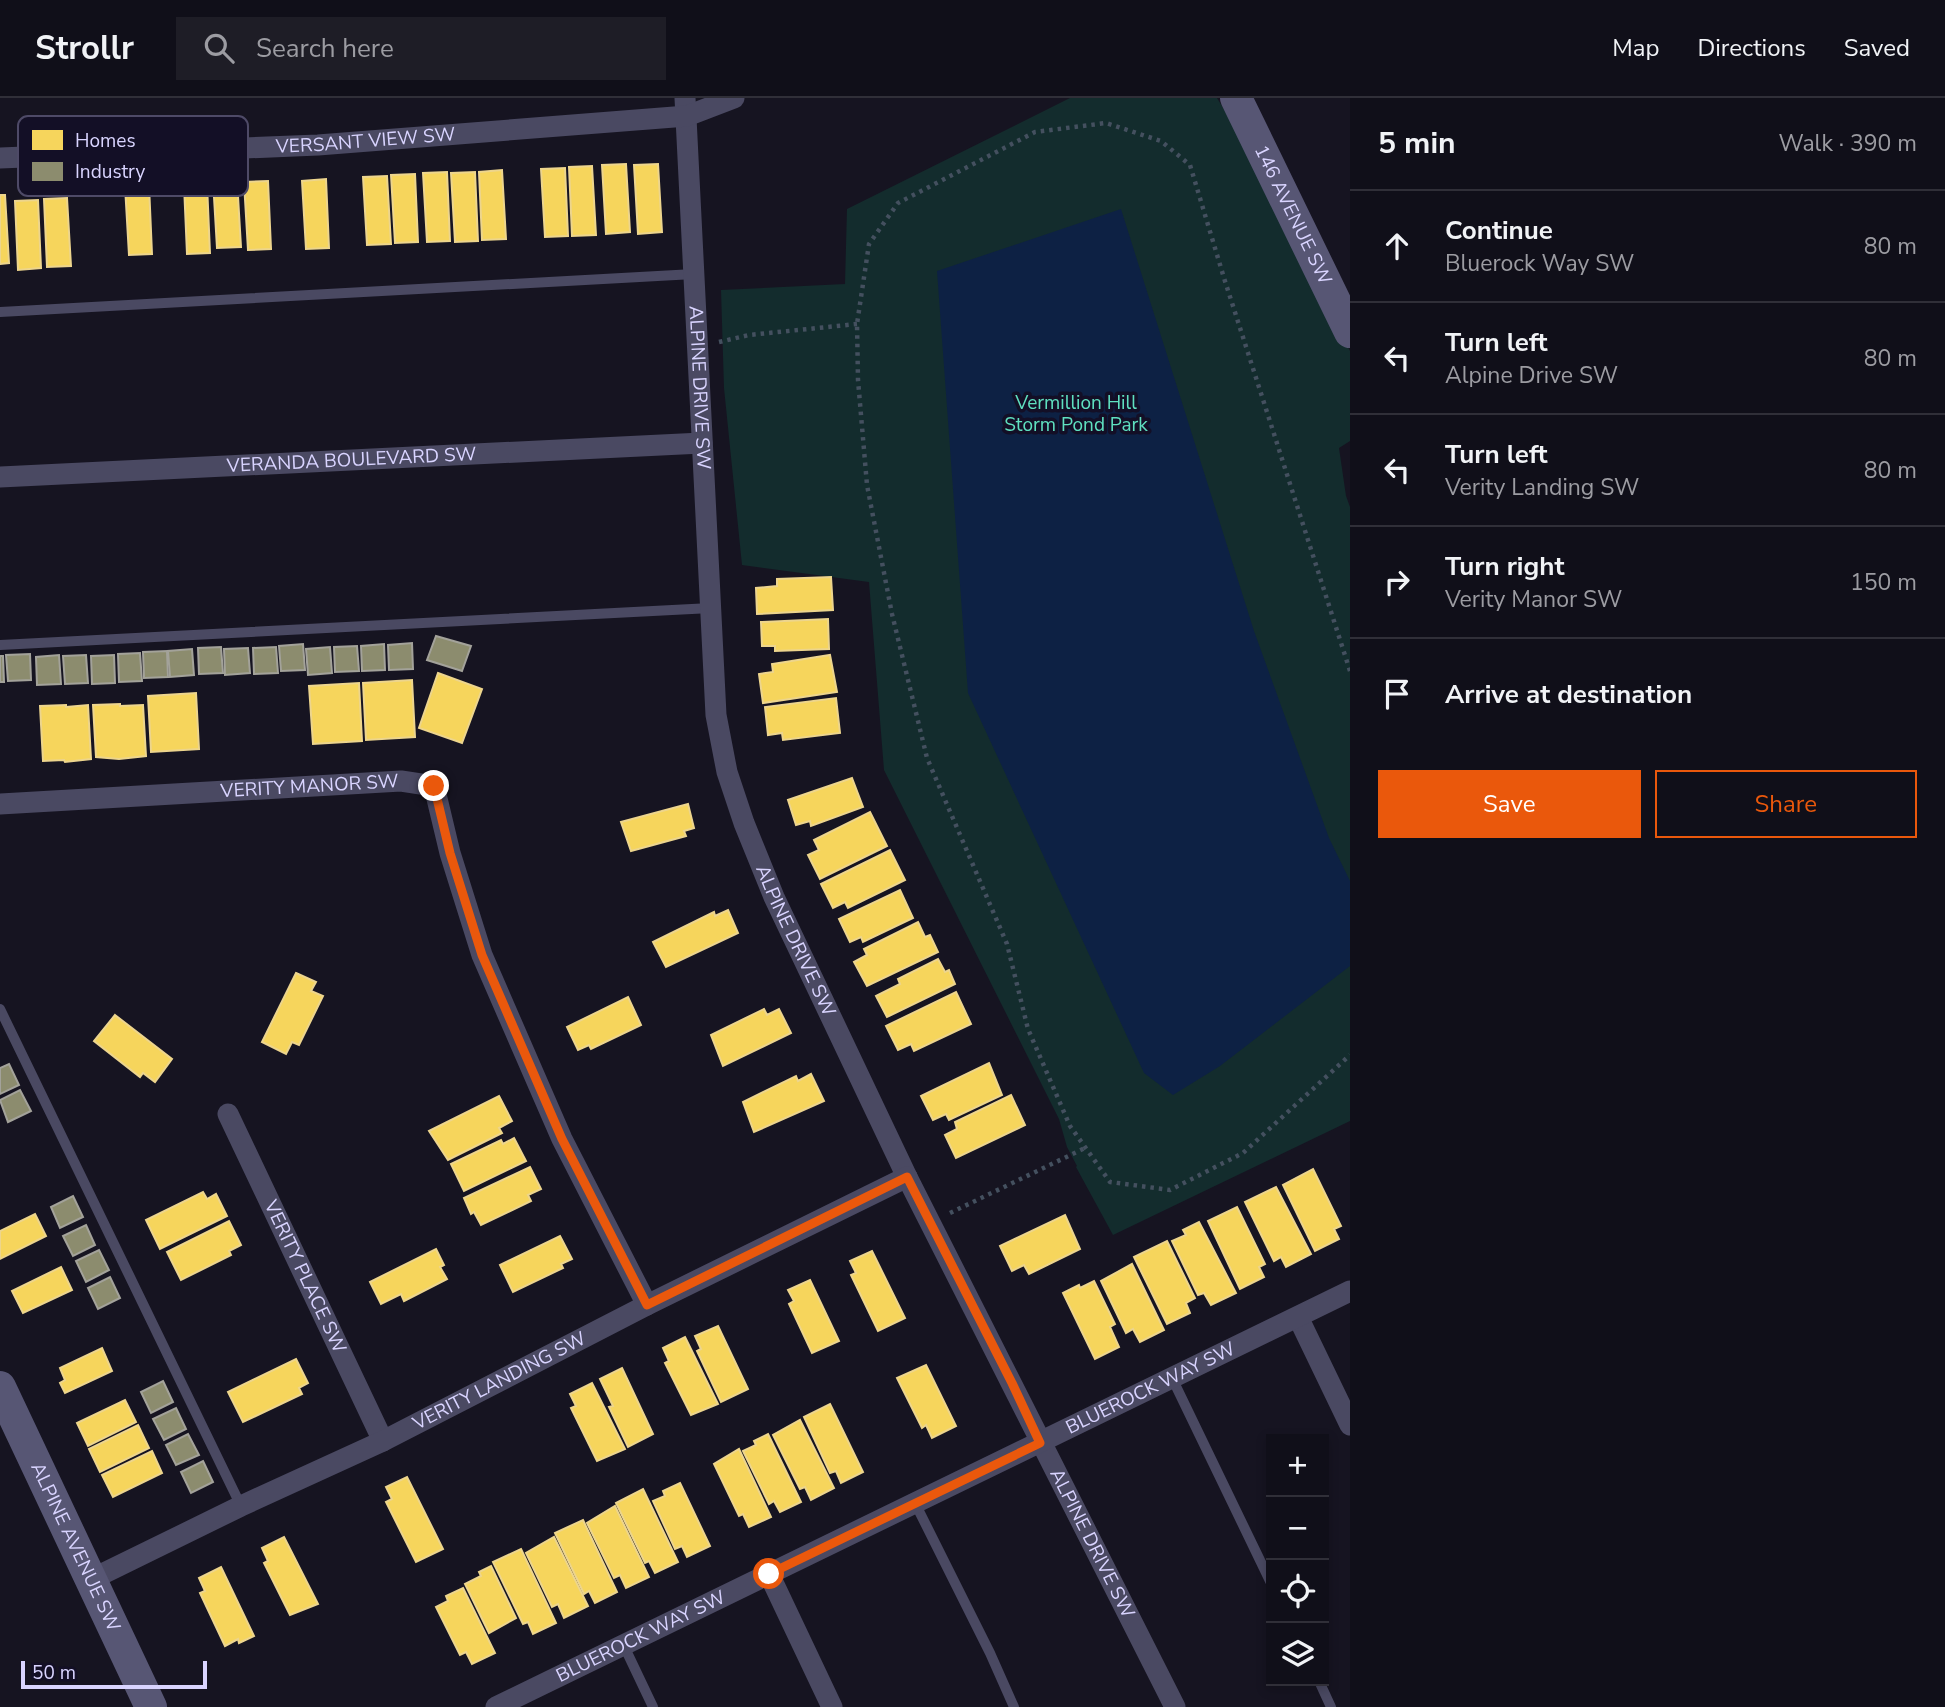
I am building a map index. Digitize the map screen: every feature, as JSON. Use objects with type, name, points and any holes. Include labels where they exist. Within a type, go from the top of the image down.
[{"type":"street","name":"VERSANT VIEW SW","points":[[248,148],[318,145],[686,107],[734,98]]},
{"type":"street","name":"146 AVENUE SW","points":[[1236,98],[1350,332]]},
{"type":"street","name":"ALPINE DRIVE SW","points":[[686,107],[716,715],[727,772],[774,897],[907,1177],[1175,1707]]},
{"type":"street","name":"VERSANT VIEW SW","points":[[0,158],[18,157]]},
{"type":"street","name":"VERANDA BOULEVARD SW","points":[[0,477],[702,443]]},
{"type":"street","name":"VERITY MANOR SW","points":[[0,804],[401,781],[434,786],[450,853],[482,955],[562,1139],[647,1305]]},
{"type":"street","name":"VERITY PLACE SW","points":[[228,1114],[383,1441]]},
{"type":"street","name":"VERITY LANDING SW","points":[[92,1579],[241,1506],[383,1441],[647,1305],[907,1177]]},
{"type":"street","name":"BLUEROCK WAY SW","points":[[496,1707],[1350,1291]]},
{"type":"street","points":[[1297,1317],[1350,1425]]},
{"type":"street","name":"ALPINE AVENUE SW","points":[[0,1387],[151,1707]]},
{"type":"street","points":[[769,1574],[832,1707]]},
{"type":"lane","points":[[0,312],[694,274]]},
{"type":"lane","points":[[0,645],[711,608]]},
{"type":"lane","points":[[0,1009],[241,1506]]},
{"type":"lane","points":[[1172,1378],[1266,1573]]},
{"type":"lane","points":[[915,1503],[1014,1707]]},
{"type":"lane","points":[[624,1646],[653,1707]]},
{"type":"lane","points":[[1321,1686],[1331,1707]]},
{"type":"path","points":[[1350,671],[1190,165],[1161,141],[1106,123],[1035,132],[898,203],[869,244],[857,324],[858,380],[867,485],[892,614],[927,758],[1007,944],[1027,1028],[1070,1126],[1110,1182],[1170,1190],[1243,1153],[1350,1055]]},
{"type":"path","points":[[697,346],[749,335],[857,324]]},
{"type":"path","points":[[930,1223],[1085,1148]]},
{"type":"green space","name":"Vermillion Hill Storm Pond Park","points":[[1070,98],[1217,98],[1249,150],[1350,351],[1350,441],[1339,448],[1350,507],[1350,1121],[1113,1235],[1076,1167],[1059,1119],[884,770],[869,582],[742,565],[724,388],[721,290],[845,284],[847,209]]},
{"type":"water","points":[[1121,209],[1254,631],[1329,838],[1350,881],[1350,966],[1220,1066],[1173,1095],[1144,1073],[968,693],[937,271]]},
{"type":"building: Homes","points":[[626,164],[630,232],[606,234],[602,165]]},
{"type":"building: Homes","points":[[658,164],[662,232],[638,234],[634,165]]},
{"type":"building: Homes","points":[[592,166],[596,235],[572,236],[569,167]]},
{"type":"building: Homes","points":[[565,168],[568,236],[545,237],[541,169]]},
{"type":"building: Homes","points":[[502,170],[506,239],[482,240],[479,172]]},
{"type":"building: Homes","points":[[447,172],[450,241],[427,242],[423,173]]},
{"type":"building: Homes","points":[[475,172],[478,241],[455,242],[451,173]]},
{"type":"building: Homes","points":[[415,174],[418,242],[395,243],[391,175]]},
{"type":"building: Homes","points":[[387,176],[391,244],[367,245],[363,177]]},
{"type":"building: Homes","points":[[326,179],[329,248],[306,249],[302,181]]},
{"type":"building: Homes","points":[[268,181],[271,249],[248,250],[245,196],[248,196],[248,182]]},
{"type":"building: Homes","points":[[0,195],[5,195],[9,263],[0,264]]},
{"type":"building: Homes","points":[[126,196],[149,196],[152,254],[129,255]]},
{"type":"building: Homes","points":[[184,196],[208,196],[210,253],[187,254]]},
{"type":"building: Homes","points":[[214,196],[238,196],[241,247],[217,248]]},
{"type":"building: Homes","points":[[67,198],[71,266],[47,267],[44,199]]},
{"type":"building: Homes","points":[[38,200],[41,268],[18,270],[15,201]]},
{"type":"building: Homes","points":[[831,577],[833,610],[757,614],[756,588],[777,586],[777,579]]},
{"type":"building: Homes","points":[[828,619],[829,649],[775,651],[775,646],[762,646],[761,622]]},
{"type":"building: Homes","points":[[830,655],[837,692],[763,703],[759,674],[773,672],[772,664]]},
{"type":"building: Homes","points":[[438,673],[482,689],[462,743],[419,728]]},
{"type":"building: Homes","points":[[412,680],[415,737],[366,740],[363,683]]},
{"type":"building: Homes","points":[[359,683],[362,741],[313,744],[309,686]]},
{"type":"building: Homes","points":[[196,693],[199,749],[151,752],[148,696]]},
{"type":"building: Homes","points":[[836,698],[840,733],[783,740],[782,733],[768,735],[765,707]]},
{"type":"building: Homes","points":[[88,705],[91,759],[43,761],[40,706]]},
{"type":"building: Homes","points":[[93,705],[143,705],[146,756],[119,759],[96,757]]},
{"type":"building: Homes","points":[[852,778],[863,807],[811,826],[810,821],[796,825],[788,800]]},
{"type":"building: Homes","points":[[688,804],[694,828],[684,831],[686,836],[631,851],[621,822]]},
{"type":"building: Homes","points":[[870,812],[887,846],[820,879],[808,855],[819,850],[814,840]]},
{"type":"building: Homes","points":[[890,850],[905,880],[848,908],[845,902],[833,908],[821,884]]},
{"type":"building: Homes","points":[[900,890],[913,918],[863,942],[861,937],[850,942],[839,919]]},
{"type":"building: Homes","points":[[728,910],[738,933],[666,967],[653,942],[714,912],[715,916]]},
{"type":"building: Homes","points":[[918,922],[925,937],[930,935],[938,952],[867,986],[854,962],[867,955],[864,949]]},
{"type":"building: Homes","points":[[938,959],[945,972],[949,970],[955,984],[887,1017],[876,996],[900,984],[898,979]]},
{"type":"building: Homes","points":[[296,973],[316,982],[311,991],[323,996],[299,1045],[292,1042],[286,1054],[262,1042]]},
{"type":"building: Homes","points":[[956,992],[971,1024],[914,1051],[911,1044],[898,1050],[886,1026]]},
{"type":"building: Homes","points":[[628,997],[641,1025],[591,1049],[589,1045],[578,1050],[567,1027]]},
{"type":"building: Homes","points":[[764,1009],[767,1015],[779,1009],[791,1033],[723,1066],[711,1035]]},
{"type":"building: Homes","points":[[115,1015],[172,1059],[155,1082],[143,1073],[140,1077],[94,1041]]},
{"type":"building: Homes","points":[[989,1063],[1002,1095],[949,1120],[946,1114],[933,1120],[921,1096]]},
{"type":"building: Homes","points":[[811,1074],[824,1101],[754,1132],[743,1102],[796,1076],[798,1081]]},
{"type":"building: Homes","points":[[1011,1095],[1025,1125],[956,1158],[945,1135],[957,1129],[955,1122]]},
{"type":"building: Homes","points":[[499,1096],[512,1121],[499,1128],[502,1133],[448,1160],[429,1131]]},
{"type":"building: Homes","points":[[514,1138],[526,1161],[464,1191],[451,1164],[501,1140],[503,1144]]},
{"type":"building: Homes","points":[[530,1167],[541,1189],[528,1195],[531,1201],[481,1225],[474,1212],[471,1214],[464,1198]]},
{"type":"building: Homes","points":[[1313,1169],[1341,1226],[1334,1229],[1339,1239],[1315,1251],[1283,1185]]},
{"type":"building: Homes","points":[[1276,1187],[1311,1254],[1286,1267],[1281,1257],[1274,1261],[1245,1202]]},
{"type":"building: Homes","points":[[203,1192],[207,1199],[216,1194],[227,1216],[160,1249],[146,1220]]},
{"type":"building: Homes","points":[[1237,1207],[1265,1264],[1259,1267],[1264,1277],[1240,1289],[1208,1221]]},
{"type":"building: Homes","points":[[35,1214],[46,1236],[0,1259],[0,1231]]},
{"type":"building: Homes","points":[[1065,1215],[1080,1249],[1029,1274],[1024,1265],[1012,1271],[1000,1246]]},
{"type":"building: Homes","points":[[229,1221],[241,1245],[229,1251],[231,1255],[181,1280],[167,1252]]},
{"type":"building: Homes","points":[[1199,1222],[1236,1293],[1211,1305],[1204,1293],[1198,1295],[1172,1241],[1186,1235],[1183,1230]]},
{"type":"building: Homes","points":[[560,1236],[572,1259],[561,1264],[563,1268],[513,1292],[500,1265]]},
{"type":"building: Homes","points":[[1167,1241],[1195,1298],[1186,1303],[1190,1313],[1167,1324],[1134,1257]]},
{"type":"building: Homes","points":[[436,1249],[444,1265],[440,1267],[447,1279],[404,1301],[401,1294],[381,1304],[370,1282]]},
{"type":"building: Homes","points":[[872,1251],[905,1318],[878,1331],[851,1275],[856,1273],[850,1261]]},
{"type":"building: Homes","points":[[1132,1264],[1164,1330],[1140,1342],[1133,1329],[1126,1333],[1101,1281]]},
{"type":"building: Homes","points":[[61,1267],[72,1290],[23,1313],[12,1291]]},
{"type":"building: Homes","points":[[810,1280],[839,1341],[812,1353],[789,1304],[794,1301],[788,1290]]},
{"type":"building: Homes","points":[[1094,1281],[1115,1324],[1110,1327],[1119,1347],[1095,1359],[1063,1293]]},
{"type":"building: Homes","points":[[718,1326],[748,1389],[721,1402],[697,1351],[701,1349],[695,1336]]},
{"type":"building: Homes","points":[[685,1337],[718,1404],[691,1415],[665,1363],[669,1361],[663,1348]]},
{"type":"building: Homes","points":[[102,1348],[112,1371],[65,1393],[60,1383],[65,1380],[60,1368]]},
{"type":"building: Homes","points":[[296,1359],[308,1383],[299,1388],[302,1394],[243,1422],[228,1392]]},
{"type":"building: Homes","points":[[926,1365],[956,1426],[932,1438],[926,1425],[922,1428],[897,1378]]},
{"type":"building: Homes","points":[[622,1368],[653,1434],[628,1447],[609,1407],[613,1406],[600,1379]]},
{"type":"building: Homes","points":[[592,1383],[625,1449],[597,1461],[571,1408],[576,1406],[570,1394]]},
{"type":"building: Homes","points":[[125,1400],[136,1422],[88,1446],[77,1423]]},
{"type":"building: Homes","points":[[830,1404],[863,1472],[841,1483],[836,1471],[830,1473],[804,1417]]},
{"type":"building: Homes","points":[[800,1420],[834,1488],[811,1500],[805,1487],[800,1489],[773,1435]]},
{"type":"building: Homes","points":[[138,1425],[149,1448],[100,1472],[89,1449]]},
{"type":"building: Homes","points":[[768,1434],[801,1502],[780,1512],[774,1501],[769,1504],[743,1451],[756,1445],[754,1441]]},
{"type":"building: Homes","points":[[739,1449],[771,1517],[749,1527],[743,1514],[739,1516],[714,1464]]},
{"type":"building: Homes","points":[[152,1451],[162,1473],[113,1497],[102,1475]]},
{"type":"building: Homes","points":[[407,1477],[443,1549],[416,1562],[386,1502],[392,1499],[386,1487]]},
{"type":"building: Homes","points":[[680,1483],[710,1546],[687,1557],[682,1546],[675,1549],[653,1501],[665,1496],[663,1491]]},
{"type":"building: Homes","points":[[643,1489],[678,1562],[655,1573],[649,1561],[645,1563],[616,1503]]},
{"type":"building: Homes","points":[[615,1506],[649,1577],[626,1588],[620,1575],[614,1578],[587,1523]]},
{"type":"building: Homes","points":[[583,1520],[617,1592],[595,1603],[589,1591],[584,1594],[555,1533]]},
{"type":"building: Homes","points":[[284,1537],[318,1604],[290,1615],[264,1563],[268,1561],[262,1548]]},
{"type":"building: Homes","points":[[554,1537],[588,1606],[564,1618],[558,1604],[552,1607],[526,1553]]},
{"type":"building: Homes","points":[[521,1549],[556,1623],[533,1634],[528,1622],[523,1624],[493,1562]]},
{"type":"building: Homes","points":[[491,1566],[516,1618],[489,1633],[465,1584],[481,1576],[479,1572]]},
{"type":"building: Homes","points":[[221,1567],[254,1636],[239,1643],[238,1639],[225,1646],[200,1593],[205,1591],[199,1578]]},
{"type":"building: Homes","points":[[463,1588],[495,1653],[472,1664],[466,1652],[460,1655],[436,1607],[448,1601],[446,1596]]},
{"type":"building: Industry","points":[[436,636],[471,646],[462,671],[427,660]]},
{"type":"building: Industry","points":[[412,643],[413,669],[389,670],[388,645]]},
{"type":"building: Industry","points":[[303,644],[305,670],[281,671],[279,646]]},
{"type":"building: Industry","points":[[384,644],[385,670],[362,671],[361,646]]},
{"type":"building: Industry","points":[[357,646],[359,671],[335,672],[334,647]]},
{"type":"building: Industry","points":[[221,647],[223,673],[199,674],[198,648]]},
{"type":"building: Industry","points":[[276,647],[278,673],[254,674],[253,648]]},
{"type":"building: Industry","points":[[330,647],[332,673],[308,675],[306,649]]},
{"type":"building: Industry","points":[[248,648],[250,673],[225,675],[224,649]]},
{"type":"building: Industry","points":[[192,649],[194,675],[170,677],[168,651]]},
{"type":"building: Industry","points":[[167,651],[168,677],[144,678],[143,652]]},
{"type":"building: Industry","points":[[140,653],[142,681],[119,682],[118,654]]},
{"type":"building: Industry","points":[[30,654],[31,680],[8,681],[6,655]]},
{"type":"building: Industry","points":[[59,655],[61,684],[37,685],[36,657]]},
{"type":"building: Industry","points":[[86,655],[88,683],[65,684],[63,656]]},
{"type":"building: Industry","points":[[114,655],[115,683],[92,684],[91,656]]},
{"type":"building: Industry","points":[[0,656],[3,656],[4,682],[0,682]]},
{"type":"building: Industry","points":[[9,1064],[19,1085],[0,1094],[0,1068]]},
{"type":"building: Industry","points":[[20,1090],[31,1111],[8,1122],[0,1100]]},
{"type":"building: Industry","points":[[73,1196],[83,1217],[60,1228],[51,1207]]},
{"type":"building: Industry","points":[[86,1225],[95,1245],[73,1256],[63,1236]]},
{"type":"building: Industry","points":[[99,1250],[109,1270],[86,1282],[76,1261]]},
{"type":"building: Industry","points":[[110,1277],[120,1298],[98,1309],[88,1288]]},
{"type":"building: Industry","points":[[163,1381],[173,1402],[151,1413],[141,1392]]},
{"type":"building: Industry","points":[[176,1408],[186,1429],[164,1440],[153,1419]]},
{"type":"building: Industry","points":[[188,1434],[199,1455],[176,1465],[166,1445]]},
{"type":"building: Industry","points":[[203,1461],[213,1482],[191,1493],[181,1472]]},
{"type":"route","points":[[434,786],[450,853],[482,955],[562,1139],[647,1305],[907,1177],[1040,1443],[769,1574]]}]
